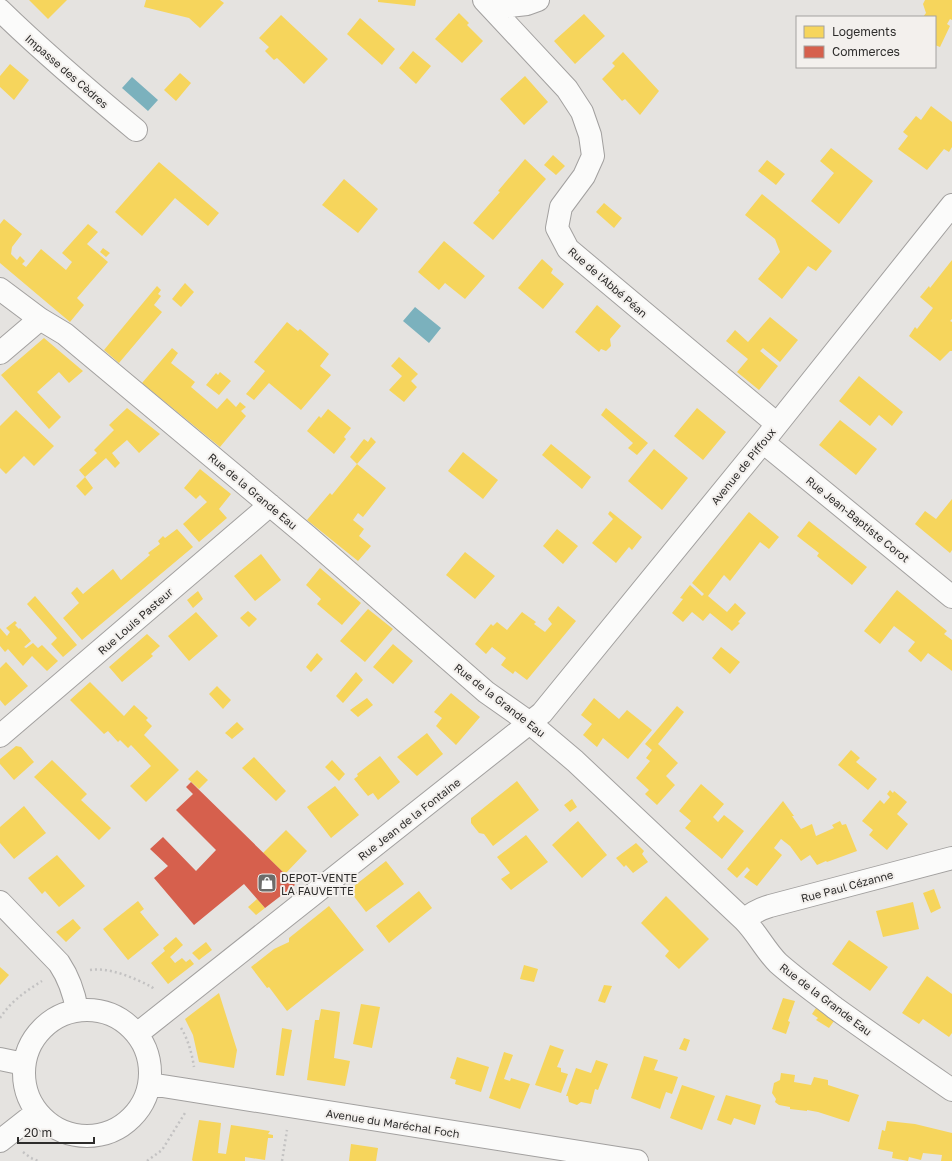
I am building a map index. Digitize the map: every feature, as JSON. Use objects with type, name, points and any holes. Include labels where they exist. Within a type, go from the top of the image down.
[{"type":"street","name":"Rue de l'Abbé Péan","points":[[488,4],[527,4],[538,0]]},
{"type":"street","name":"Rue de l'Abbé Péan","points":[[488,4],[567,89],[582,112],[590,135],[593,156],[584,176],[561,207],[557,228],[568,249],[777,424]]},
{"type":"street","name":"Impasse des Cèdres","points":[[0,10],[73,78],[136,130]]},
{"type":"street","name":"Avenue de Piffoux","points":[[530,723],[547,707],[763,442],[952,205]]},
{"type":"street","name":"Rue de la Grande Eau","points":[[0,289],[40,319],[66,334],[307,536],[486,692],[530,723],[575,760],[744,920],[754,930],[777,962],[800,982],[859,1026],[952,1090]]},
{"type":"street","points":[[0,352],[40,319]]},
{"type":"street","name":"Rue Jean-Baptiste Corot","points":[[763,442],[952,597]]},
{"type":"street","name":"Rue Louis Pasteur","points":[[0,736],[270,505]]},
{"type":"street","name":"Rue Jean de la Fontaine","points":[[137,1034],[530,723]]},
{"type":"street","name":"Rue Paul Cézanne","points":[[744,920],[758,910],[770,906],[952,858]]},
{"type":"street","points":[[0,902],[60,963],[75,995],[77,1010]]},
{"type":"street","points":[[91,1009],[104,1011],[117,1016],[128,1024],[137,1034],[146,1049],[150,1066],[150,1084],[143,1104],[130,1120],[113,1131],[93,1136],[72,1134],[59,1129],[53,1126],[38,1112],[29,1098],[24,1081],[24,1064],[30,1044],[42,1028],[58,1016],[77,1010],[91,1009]]},
{"type":"street","points":[[0,1059],[24,1064]]},
{"type":"street","name":"Avenue du Maréchal Foch","points":[[150,1084],[637,1161]]},
{"type":"street","points":[[0,1141],[38,1112]]},
{"type":"path","points":[[0,1018],[5,1010],[20,996],[44,980],[66,973],[98,969],[130,976],[152,987],[170,1008],[184,1034],[193,1061],[197,1091],[162,1150],[147,1161]]},
{"type":"path","points":[[282,1161],[287,1127]]},
{"type":"water","points":[[132,77],[158,100],[148,111],[122,88]]},
{"type":"water","points":[[415,307],[441,328],[429,343],[403,321]]},
{"type":"building: Logements","points":[[29,0],[67,0],[48,19]]},
{"type":"building: Logements","points":[[146,0],[220,0],[224,3],[200,28],[189,18],[144,7]]},
{"type":"building: Logements","points":[[378,0],[416,0],[415,6],[378,2]]},
{"type":"building: Logements","points":[[925,0],[952,0],[952,20],[950,19],[947,24],[950,26],[940,47],[936,45],[936,16],[924,16],[926,13],[923,4]]},
{"type":"building: Logements","points":[[459,13],[469,23],[467,25],[483,41],[462,63],[435,39]]},
{"type":"building: Logements","points":[[584,14],[605,36],[575,64],[554,41]]},
{"type":"building: Logements","points":[[281,15],[328,59],[304,84],[277,58],[274,60],[265,51],[269,47],[259,38]]},
{"type":"building: Logements","points":[[360,18],[395,49],[382,65],[347,34]]},
{"type":"building: Logements","points":[[413,51],[431,66],[416,84],[399,68]]},
{"type":"building: Logements","points":[[623,52],[659,91],[640,115],[625,99],[622,101],[602,79],[615,66],[612,63]]},
{"type":"building: Logements","points":[[10,64],[29,80],[14,100],[0,87],[0,76]]},
{"type":"building: Logements","points":[[180,73],[191,83],[176,101],[164,90]]},
{"type":"building: Logements","points":[[525,76],[548,102],[524,125],[500,99]]},
{"type":"building: Logements","points":[[931,106],[952,122],[952,147],[949,152],[944,149],[927,170],[898,149],[908,136],[903,132],[916,116],[921,120]]},
{"type":"building: Logements","points":[[831,148],[873,181],[839,224],[811,201],[834,173],[820,161]]},
{"type":"building: Logements","points":[[553,155],[565,166],[556,175],[544,165]]},
{"type":"building: Logements","points":[[525,159],[546,179],[493,240],[473,223],[500,192],[498,191]]},
{"type":"building: Logements","points":[[767,160],[785,174],[776,185],[758,171]]},
{"type":"building: Logements","points":[[159,162],[219,213],[208,226],[175,198],[142,236],[115,212]]},
{"type":"building: Logements","points":[[344,179],[378,209],[358,233],[322,205]]},
{"type":"building: Logements","points":[[762,194],[832,251],[816,271],[808,266],[782,299],[758,279],[780,252],[775,239],[745,215]]},
{"type":"building: Logements","points":[[604,203],[622,218],[614,228],[596,212]]},
{"type":"building: Logements","points":[[4,219],[22,234],[12,247],[11,254],[17,260],[20,256],[25,261],[22,264],[26,267],[41,249],[66,270],[72,262],[62,253],[88,224],[98,232],[87,244],[108,262],[77,298],[84,305],[70,322],[0,263],[0,224]]},
{"type":"building: Logements","points":[[444,241],[485,276],[465,299],[445,283],[439,290],[418,272]]},
{"type":"building: Logements","points":[[103,248],[110,253],[106,257],[100,252]]},
{"type":"building: Logements","points":[[542,259],[553,269],[551,273],[564,284],[543,309],[518,288]]},
{"type":"building: Logements","points":[[952,260],[952,319],[950,321],[952,322],[952,351],[950,351],[940,361],[909,336],[915,327],[917,329],[933,308],[920,297],[929,286],[930,288]]},
{"type":"building: Logements","points":[[185,283],[194,292],[181,307],[172,299]]},
{"type":"building: Logements","points":[[157,286],[161,290],[158,294],[161,296],[154,305],[162,312],[119,363],[104,350]]},
{"type":"building: Logements","points":[[597,305],[621,326],[610,339],[611,346],[606,351],[601,349],[599,352],[575,332]]},
{"type":"building: Logements","points":[[770,317],[798,340],[780,362],[763,348],[760,351],[778,366],[759,390],[737,372],[748,359],[726,341],[735,330],[748,342]]},
{"type":"building: Logements","points":[[287,322],[298,331],[300,329],[329,354],[320,366],[331,375],[301,410],[269,383],[254,400],[246,394],[265,371],[254,362]]},
{"type":"building: Logements","points":[[44,338],[83,371],[69,383],[59,372],[37,392],[61,417],[49,429],[1,375]]},
{"type":"building: Logements","points":[[172,348],[178,353],[171,363],[195,382],[191,387],[217,409],[227,398],[236,407],[240,402],[246,407],[241,411],[246,416],[220,447],[142,383]]},
{"type":"building: Logements","points":[[399,357],[418,374],[411,381],[417,387],[404,402],[389,390],[402,376],[391,366]]},
{"type":"building: Logements","points":[[220,372],[231,381],[219,395],[206,385],[216,373],[218,375]]},
{"type":"building: Logements","points":[[859,376],[903,412],[892,426],[879,415],[870,426],[839,401]]},
{"type":"building: Logements","points":[[127,408],[160,434],[139,453],[127,440],[112,453],[120,463],[115,468],[106,458],[85,477],[79,470],[97,453],[94,450],[114,430],[109,425]]},
{"type":"building: Logements","points":[[606,408],[648,443],[637,455],[628,448],[633,443],[601,415]]},
{"type":"building: Logements","points":[[697,408],[726,432],[703,460],[674,436]]},
{"type":"building: Logements","points":[[328,409],[351,428],[344,437],[346,439],[334,454],[307,431],[319,416],[321,418]]},
{"type":"building: Logements","points":[[16,410],[54,446],[34,466],[24,456],[6,474],[0,468],[0,426]]},
{"type":"building: Logements","points":[[840,420],[877,449],[856,475],[819,445]]},
{"type":"building: Logements","points":[[371,437],[376,442],[357,464],[350,457],[364,439],[368,442]]},
{"type":"building: Logements","points":[[551,444],[591,477],[582,489],[542,455]]},
{"type":"building: Logements","points":[[654,449],[688,478],[662,510],[628,481]]},
{"type":"building: Logements","points":[[463,452],[498,480],[483,499],[448,471]]},
{"type":"building: Logements","points":[[357,464],[386,488],[363,517],[358,513],[353,520],[364,529],[359,536],[371,546],[358,561],[307,520],[330,493],[332,495]]},
{"type":"building: Logements","points":[[200,469],[231,494],[219,509],[227,518],[199,542],[183,524],[207,502],[200,495],[196,499],[184,488]]},
{"type":"building: Logements","points":[[85,477],[93,488],[85,496],[76,486]]},
{"type":"building: Logements","points":[[952,499],[952,550],[950,553],[915,524],[925,511],[936,519]]},
{"type":"building: Logements","points":[[610,511],[642,537],[632,550],[629,547],[616,563],[592,543],[613,519],[608,514]]},
{"type":"building: Logements","points":[[749,512],[779,537],[769,549],[760,542],[730,581],[724,575],[708,596],[727,612],[735,603],[746,613],[738,622],[740,623],[732,631],[710,613],[703,621],[692,612],[683,622],[672,613],[683,599],[680,598],[690,585],[702,596],[704,594],[692,583]]},
{"type":"building: Logements","points":[[809,521],[867,567],[852,585],[817,556],[819,553],[797,536]]},
{"type":"building: Logements","points":[[177,529],[193,547],[82,640],[63,618],[79,603],[71,593],[77,587],[83,594],[113,569],[121,580],[150,555],[148,553],[160,544],[158,541],[163,536],[165,538]]},
{"type":"building: Logements","points":[[557,529],[578,546],[563,564],[543,546]]},
{"type":"building: Logements","points":[[465,552],[495,576],[475,599],[446,575]]},
{"type":"building: Logements","points":[[261,554],[281,580],[255,601],[234,576]]},
{"type":"building: Logements","points":[[320,568],[361,603],[342,625],[317,604],[321,599],[306,585]]},
{"type":"building: Logements","points":[[897,590],[947,631],[944,634],[952,640],[952,671],[928,653],[921,662],[908,651],[915,642],[894,626],[880,644],[864,631]]},
{"type":"building: Logements","points":[[198,591],[203,599],[193,608],[187,600]]},
{"type":"building: Logements","points":[[35,596],[77,645],[63,657],[51,644],[57,638],[27,604]]},
{"type":"building: Logements","points":[[558,606],[576,621],[527,680],[515,671],[513,674],[501,665],[506,658],[492,647],[486,654],[475,644],[491,624],[493,626],[497,622],[507,630],[522,612],[536,622],[534,624],[545,632],[552,624],[548,619]]},
{"type":"building: Logements","points":[[368,609],[393,629],[365,662],[340,641]]},
{"type":"building: Logements","points":[[248,611],[257,619],[249,627],[240,618]]},
{"type":"building: Logements","points":[[196,612],[218,636],[189,661],[168,636]]},
{"type":"building: Logements","points":[[15,621],[17,623],[15,625],[19,629],[20,628],[31,641],[24,647],[26,648],[33,643],[38,648],[42,645],[58,661],[47,671],[32,656],[23,666],[8,649],[5,652],[0,646],[0,628],[7,636],[10,632],[6,628]]},
{"type":"building: Logements","points":[[147,634],[160,646],[151,654],[153,656],[122,682],[109,667]]},
{"type":"building: Logements","points":[[393,644],[413,661],[393,684],[373,667]]},
{"type":"building: Logements","points":[[721,647],[740,662],[730,674],[712,658]]},
{"type":"building: Logements","points":[[317,653],[323,659],[311,672],[306,667]]},
{"type":"building: Logements","points":[[6,662],[28,686],[5,706],[0,700],[0,668]]},
{"type":"building: Logements","points":[[356,672],[363,680],[343,703],[336,696]]},
{"type":"building: Logements","points":[[90,682],[124,716],[134,705],[148,718],[146,720],[152,726],[144,735],[179,770],[146,802],[130,786],[151,766],[131,745],[128,748],[120,740],[118,742],[108,731],[104,734],[70,700]]},
{"type":"building: Logements","points":[[217,686],[231,700],[223,709],[209,694]]},
{"type":"building: Logements","points":[[451,693],[480,717],[456,745],[436,726],[442,718],[434,712]]},
{"type":"building: Logements","points":[[367,698],[373,705],[358,717],[350,710]]},
{"type":"building: Logements","points":[[594,698],[619,719],[627,710],[652,730],[628,759],[603,738],[597,747],[583,735],[592,724],[581,715]]},
{"type":"building: Logements","points":[[677,706],[684,712],[658,744],[678,763],[666,776],[675,785],[657,805],[645,794],[649,790],[636,778],[650,761],[646,758],[652,750],[645,744]]},
{"type":"building: Logements","points":[[237,722],[244,729],[232,739],[225,733]]},
{"type":"building: Logements","points":[[427,733],[443,754],[417,776],[397,757]]},
{"type":"building: Logements","points":[[16,746],[21,747],[34,762],[14,780],[0,764],[0,759]]},
{"type":"building: Logements","points":[[851,750],[860,758],[856,762],[877,779],[868,790],[838,765]]},
{"type":"building: Logements","points":[[380,756],[400,782],[378,800],[373,793],[368,796],[354,779],[358,776],[357,774]]},
{"type":"building: Logements","points":[[254,757],[286,791],[276,801],[242,768]]},
{"type":"building: Logements","points":[[52,760],[87,794],[81,800],[111,828],[99,840],[34,777]]},
{"type":"building: Logements","points":[[332,760],[345,774],[339,781],[325,767]]},
{"type":"building: Logements","points":[[197,770],[208,780],[199,789],[188,779]]},
{"type":"building: Logements","points":[[517,781],[539,810],[493,846],[484,834],[479,833],[471,823],[471,818]]},
{"type":"building: Logements","points":[[701,784],[724,804],[713,817],[718,822],[724,815],[744,831],[722,859],[685,828],[691,821],[679,811]]},
{"type":"building: Logements","points":[[335,786],[359,815],[331,838],[307,807]]},
{"type":"building: Logements","points":[[890,790],[893,793],[894,791],[907,802],[897,814],[908,824],[887,850],[869,835],[873,830],[862,821],[880,800],[884,804],[890,797],[887,794]]},
{"type":"building: Logements","points":[[572,799],[577,807],[570,812],[564,805]]},
{"type":"building: Logements","points":[[783,801],[801,829],[812,824],[816,836],[834,828],[832,825],[840,821],[842,825],[846,824],[857,851],[817,865],[810,855],[801,861],[790,846],[781,839],[774,848],[782,855],[757,886],[744,877],[750,870],[747,867],[737,878],[727,869]]},
{"type":"building: Logements","points":[[24,806],[46,833],[14,859],[0,843],[0,827]]},
{"type":"building: Logements","points":[[578,821],[607,855],[582,878],[552,845]]},
{"type":"building: Logements","points":[[286,830],[307,851],[285,874],[263,853]]},
{"type":"building: Logements","points":[[526,835],[548,862],[511,890],[501,879],[510,873],[497,857]]},
{"type":"building: Logements","points":[[636,843],[644,851],[642,854],[648,862],[633,873],[626,865],[624,867],[616,858]]},
{"type":"building: Logements","points":[[57,855],[85,886],[59,907],[45,891],[42,894],[28,878]]},
{"type":"building: Logements","points":[[386,861],[404,884],[366,912],[349,890]]},
{"type":"building: Logements","points":[[934,889],[941,908],[931,913],[923,893]]},
{"type":"building: Logements","points":[[419,891],[432,908],[389,943],[376,926]]},
{"type":"building: Logements","points":[[666,896],[709,939],[679,969],[665,956],[669,951],[641,923]]},
{"type":"building: Logements","points":[[257,899],[265,908],[256,915],[248,907]]},
{"type":"building: Logements","points":[[138,901],[144,909],[140,912],[159,935],[128,960],[103,929]]},
{"type":"building: Logements","points":[[913,902],[919,929],[883,937],[876,911]]},
{"type":"building: Logements","points":[[329,906],[364,950],[287,1011],[269,987],[267,988],[251,967],[274,949],[289,942],[289,938]]},
{"type":"building: Logements","points":[[73,919],[81,928],[66,942],[56,932]]},
{"type":"building: Logements","points":[[176,937],[183,945],[170,957],[175,963],[182,958],[186,962],[190,959],[194,964],[168,984],[151,963],[165,951],[163,948]]},
{"type":"building: Logements","points":[[849,940],[888,967],[870,991],[832,964]]},
{"type":"building: Logements","points":[[206,942],[212,950],[199,960],[192,953]]},
{"type":"building: Logements","points":[[524,965],[538,969],[534,982],[520,979]]},
{"type":"building: Logements","points":[[0,967],[9,975],[0,985]]},
{"type":"building: Logements","points":[[927,976],[952,994],[952,1033],[949,1037],[923,1019],[919,1024],[902,1013]]},
{"type":"building: Logements","points":[[604,985],[612,986],[605,1003],[598,1001]]},
{"type":"building: Logements","points":[[219,993],[237,1050],[234,1068],[199,1062],[193,1035],[185,1019]]},
{"type":"building: Logements","points":[[783,998],[795,1001],[788,1021],[790,1022],[786,1034],[772,1029]]},
{"type":"building: Logements","points":[[361,1004],[380,1007],[372,1048],[353,1044]]},
{"type":"building: Logements","points":[[816,1008],[834,1021],[829,1028],[816,1020],[818,1018],[812,1014]]},
{"type":"building: Logements","points":[[321,1009],[340,1012],[334,1058],[350,1061],[345,1086],[307,1080],[315,1020],[319,1020]]},
{"type":"building: Logements","points":[[282,1028],[292,1030],[284,1076],[276,1075]]},
{"type":"building: Logements","points":[[684,1038],[690,1040],[686,1051],[679,1049]]},
{"type":"building: Logements","points":[[550,1045],[564,1050],[557,1067],[561,1068],[561,1072],[568,1074],[561,1093],[535,1085]]},
{"type":"building: Logements","points":[[504,1052],[513,1055],[504,1079],[510,1081],[511,1078],[530,1084],[520,1109],[489,1098]]},
{"type":"building: Logements","points":[[644,1056],[658,1060],[654,1070],[678,1077],[672,1094],[666,1092],[660,1109],[631,1098]]},
{"type":"building: Logements","points":[[457,1057],[489,1067],[481,1092],[455,1084],[456,1080],[450,1078]]},
{"type":"building: Logements","points":[[596,1060],[608,1064],[598,1090],[595,1089],[591,1104],[581,1102],[577,1105],[569,1102],[568,1096],[566,1096],[576,1068],[591,1073]]},
{"type":"building: Logements","points":[[781,1073],[795,1075],[794,1082],[811,1085],[814,1077],[828,1080],[828,1085],[859,1095],[849,1122],[818,1112],[790,1109],[790,1107],[779,1105],[775,1102],[776,1099],[772,1093],[774,1083],[780,1080]]},
{"type":"building: Logements","points":[[682,1085],[715,1096],[702,1130],[670,1118]]},
{"type":"building: Logements","points":[[726,1095],[761,1105],[755,1125],[734,1118],[731,1125],[717,1120]]},
{"type":"building: Logements","points":[[199,1120],[221,1123],[218,1153],[226,1154],[231,1125],[270,1131],[268,1134],[273,1135],[273,1138],[268,1138],[265,1160],[245,1157],[245,1161],[193,1161]]},
{"type":"building: Logements","points":[[887,1121],[915,1124],[952,1133],[952,1161],[941,1161],[942,1155],[923,1153],[921,1160],[909,1157],[908,1161],[892,1158],[893,1152],[878,1149],[882,1130],[885,1131]]},
{"type":"building: Logements","points":[[351,1144],[378,1148],[376,1161],[349,1161]]},
{"type":"building: Commerces","points":[[191,782],[295,885],[265,908],[244,884],[194,925],[154,878],[168,866],[150,849],[163,837],[196,871],[216,850],[176,810],[193,794],[186,787]]},
{"type":"place","name":"DEPOT-VENTE LA FAUVETTE","points":[[267,883]]}]
